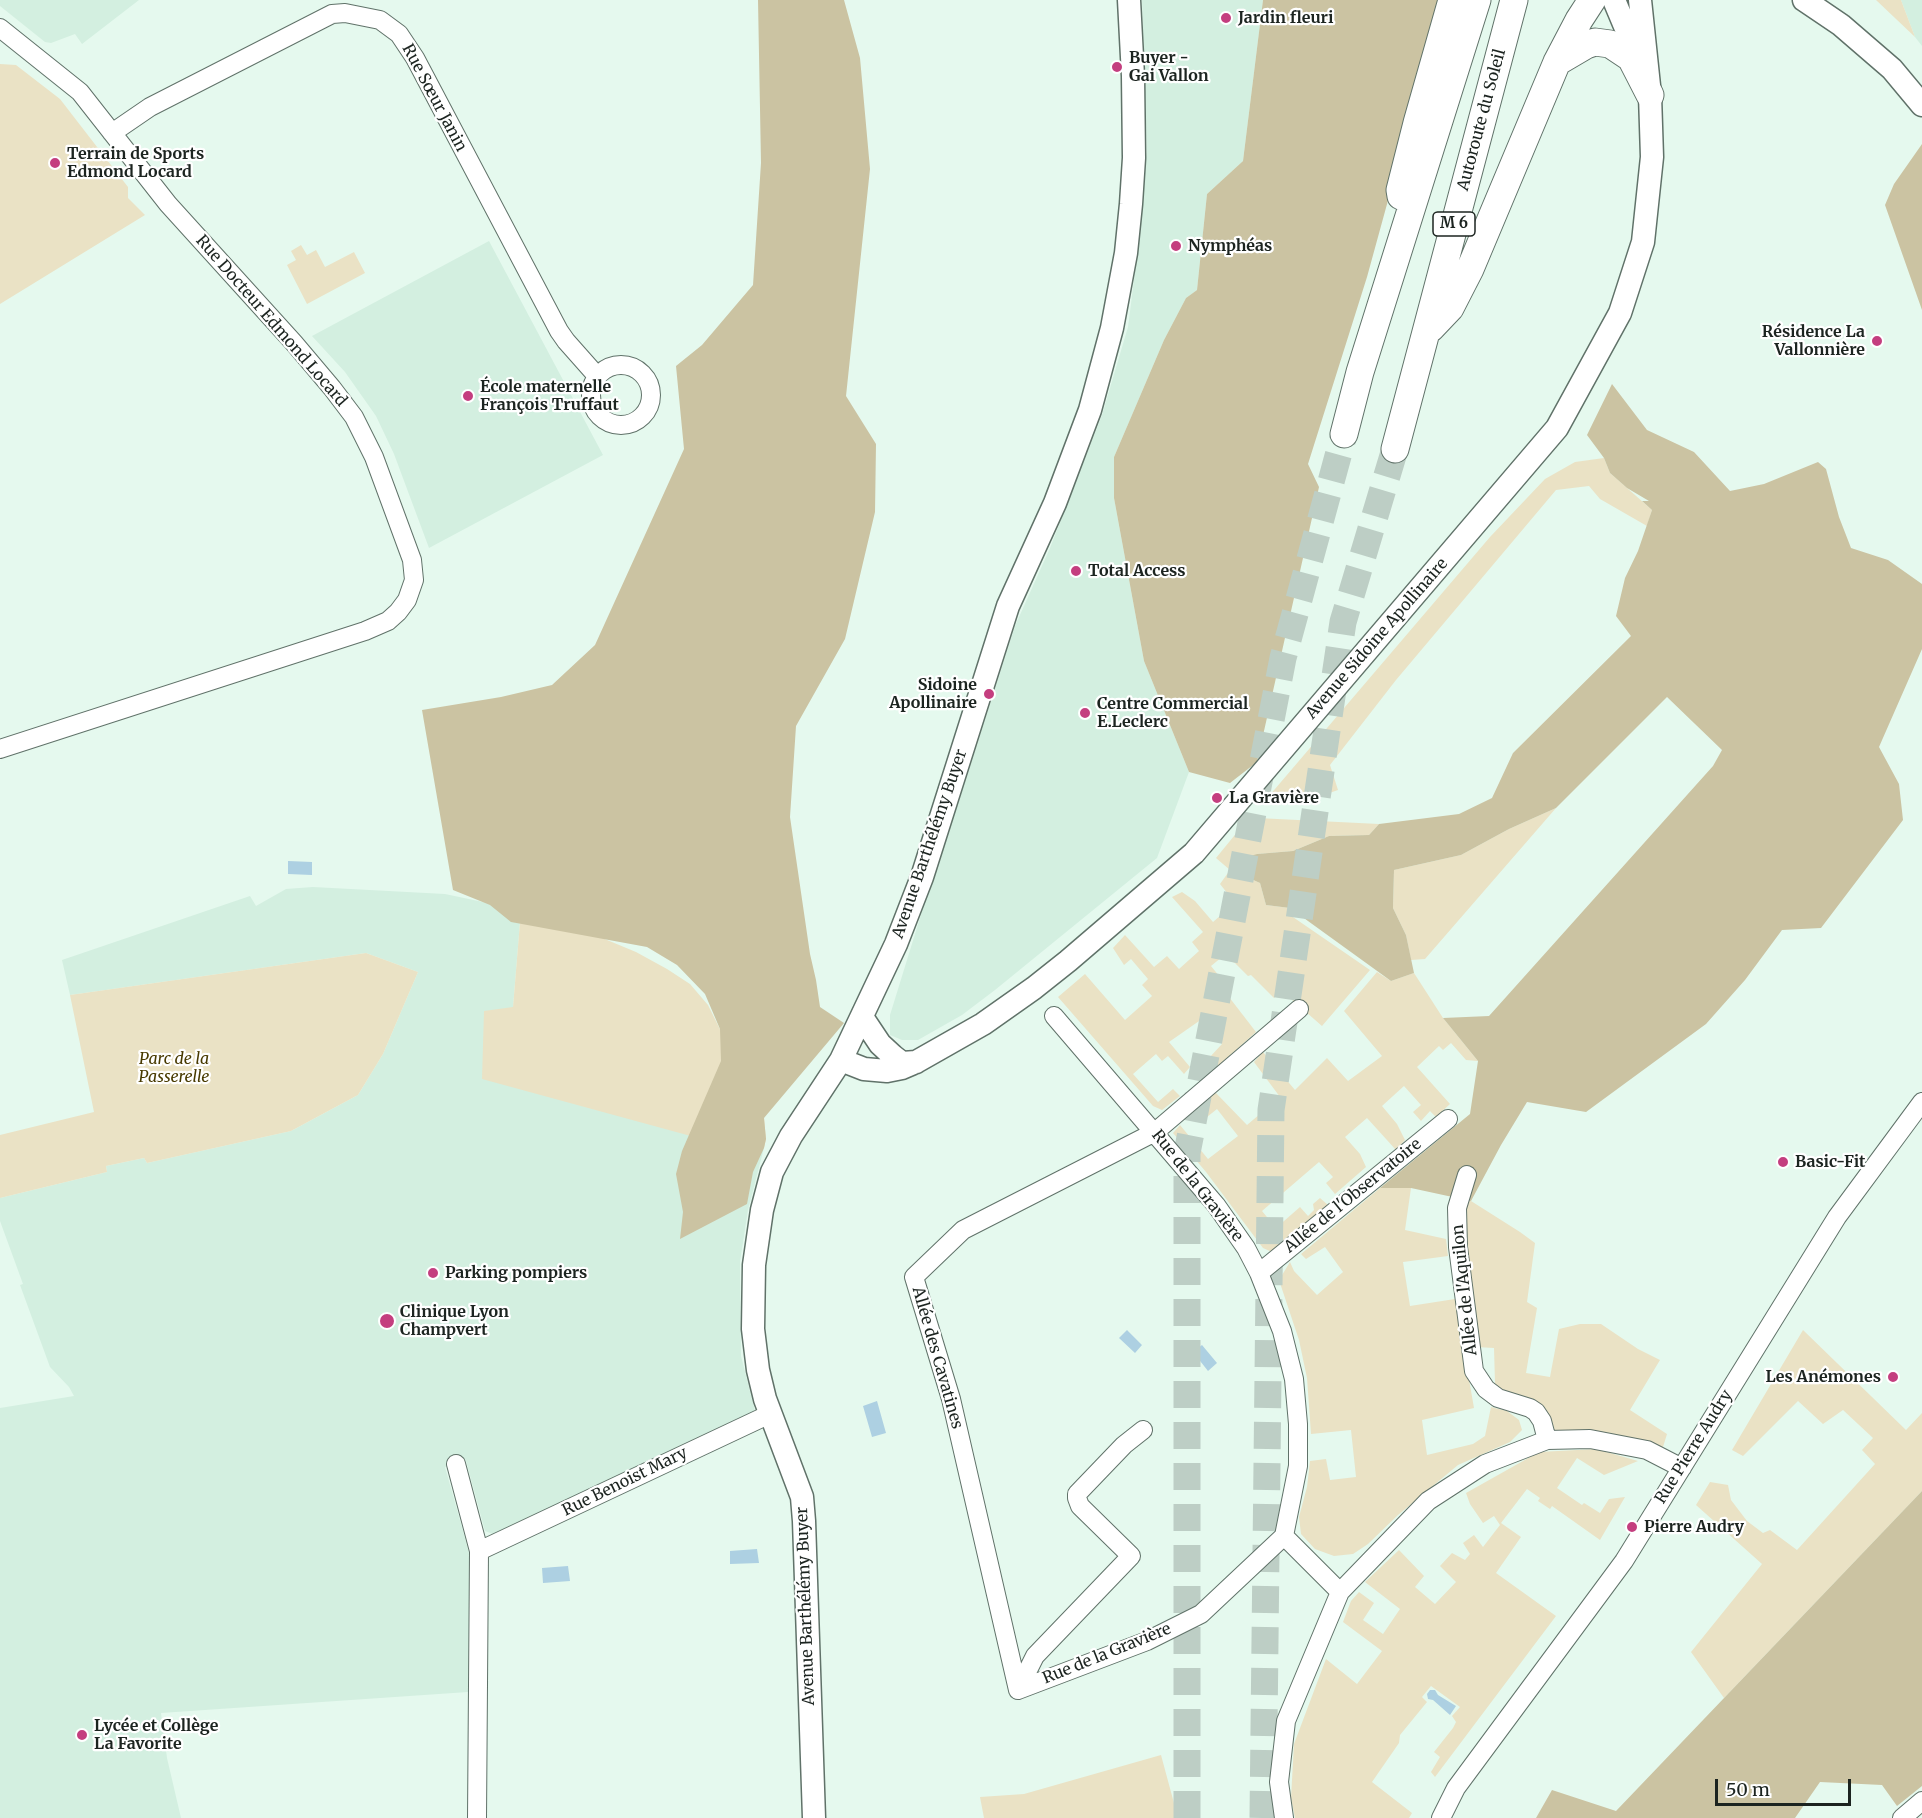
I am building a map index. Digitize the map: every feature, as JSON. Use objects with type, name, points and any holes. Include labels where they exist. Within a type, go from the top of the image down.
[{"type":"highway","points":[[1408,221],[1400,190],[1452,0]]},
{"type":"highway","name":"M 6","points":[[1344,434],[1360,372],[1477,0]]},
{"type":"highway","name":"Autoroute du Soleil","points":[[1395,449],[1514,0]]},
{"type":"highway","points":[[1426,333],[1450,308],[1470,269],[1557,62],[1592,0]]},
{"type":"highway","points":[[1557,62],[1586,45],[1595,42],[1610,44],[1631,58],[1650,95]]},
{"type":"main road","name":"Avenue Barthélémy Buyer","points":[[814,1818],[802,1497],[770,1414],[758,1370],[753,1329],[754,1265],[762,1210],[772,1172],[791,1136],[841,1060],[896,944],[922,877],[1008,606],[1055,503],[1090,410],[1112,328],[1126,253],[1134,158],[1129,0]]},
{"type":"main road","name":"Avenue Sidoine Apollinaire","points":[[1614,0],[1638,56],[1650,95]]},
{"type":"main road","name":"Avenue Sidoine Apollinaire","points":[[841,1060],[864,1069],[886,1071],[902,1068],[983,1024],[1034,988],[1194,853],[1557,428],[1620,314],[1643,242],[1652,157],[1650,95],[1640,0]]},
{"type":"main road","points":[[1804,0],[1841,25],[1892,69],[1922,105]]},
{"type":"main road","points":[[862,1017],[880,1044],[893,1056],[902,1062],[916,1062]]},
{"type":"street","name":"Rue Sœur Janin","points":[[112,133],[150,106],[332,14],[345,13],[380,20],[399,34],[415,58],[559,331],[597,376]]},
{"type":"street","name":"Rue Docteur Edmond Locard","points":[[0,28],[80,92],[168,204],[294,343],[354,417],[374,457],[406,543],[412,560],[414,580],[407,600],[398,612],[388,621],[365,631],[0,749]]},
{"type":"street","name":"Allée des Cavatines","points":[[1018,1690],[951,1399],[914,1277],[963,1230],[1155,1131],[1299,1009]]},
{"type":"street","name":"Rue de la Gravière","points":[[1018,1690],[1147,1641],[1201,1614],[1284,1536],[1298,1466],[1298,1424],[1294,1379],[1282,1331],[1246,1248],[1216,1205],[1155,1131],[1054,1016]]},
{"type":"street","name":"Rue Pierre Audry","points":[[1441,1818],[1456,1788],[1624,1561],[1836,1217],[1922,1102]]},
{"type":"street","name":"Allée de l'Observatoire","points":[[1258,1273],[1448,1119]]},
{"type":"street","name":"Allée de l'Aquilon","points":[[1467,1175],[1457,1208],[1458,1247],[1474,1371],[1486,1389],[1498,1398],[1536,1412],[1542,1421],[1547,1440]]},
{"type":"street","name":"Rue Benoist Mary","points":[[479,1551],[770,1414]]},
{"type":"street","points":[[1018,1690],[1035,1656],[1131,1556],[1080,1506],[1077,1502],[1077,1494],[1124,1445],[1143,1430]]},
{"type":"street","points":[[1284,1818],[1279,1782],[1286,1721],[1340,1592],[1428,1501],[1485,1464],[1547,1440],[1590,1439],[1647,1450],[1682,1468]]},
{"type":"street","points":[[456,1464],[479,1551],[477,1818]]},
{"type":"street","points":[[1284,1536],[1340,1592]]},
{"type":"street","points":[[1902,1818],[1922,1801]]},
{"type":"shaded area","points":[[0,0],[139,0],[82,44],[75,34],[51,43],[45,42],[0,6]]},
{"type":"shaded area","points":[[758,0],[844,0],[860,58],[870,169],[846,396],[876,444],[875,512],[845,639],[796,726],[790,817],[820,1007],[844,1023],[764,1118],[766,1139],[753,1172],[747,1204],[680,1239],[683,1212],[676,1174],[682,1151],[721,1061],[720,1029],[705,994],[677,965],[647,947],[511,922],[490,905],[453,890],[422,710],[501,697],[552,685],[595,645],[684,449],[676,366],[702,345],[753,285],[761,163]]},
{"type":"shaded area","points":[[1142,0],[1263,0],[1243,161],[1207,194],[1197,290],[1186,298],[1164,340],[1114,457],[1114,498],[1144,661],[1189,772],[1157,858],[962,1015],[918,1040],[902,1040],[890,1035],[890,1015],[932,879],[1015,626],[1050,548],[1102,415],[1128,327],[1147,152]]},
{"type":"shaded area","points":[[1263,0],[1443,0],[1367,277],[1308,464],[1319,487],[1257,762],[1230,783],[1189,772],[1144,661],[1114,498],[1114,457],[1164,340],[1186,298],[1197,290],[1207,194],[1243,161]]},
{"type":"shaded area","points":[[1901,0],[1922,0],[1922,46],[1915,37]]},
{"type":"shaded area","points":[[1922,144],[1922,310],[1885,205],[1894,184]]},
{"type":"shaded area","name":"École maternelle François Truffaut","points":[[489,241],[603,455],[429,548],[394,454],[376,416],[345,372],[312,336]]},
{"type":"shaded area","points":[[1612,384],[1647,430],[1694,452],[1730,491],[1764,484],[1818,462],[1826,469],[1839,517],[1851,548],[1888,560],[1922,584],[1922,649],[1879,747],[1899,784],[1903,820],[1821,928],[1782,930],[1745,980],[1706,1024],[1586,1112],[1527,1102],[1471,1201],[1411,1188],[1380,1188],[1470,1114],[1478,1061],[1443,1018],[1489,1016],[1713,766],[1722,750],[1667,697],[1556,808],[1509,829],[1461,855],[1394,870],[1393,908],[1406,935],[1414,973],[1391,981],[1290,908],[1266,905],[1260,883],[1231,870],[1238,860],[1257,854],[1293,851],[1329,836],[1369,835],[1379,824],[1459,814],[1492,798],[1513,753],[1631,636],[1616,616],[1625,578],[1638,551],[1652,510],[1642,501],[1649,501],[1627,488],[1610,473],[1604,458],[1587,435]]},
{"type":"shaded area","name":"Clinique Lyon Champvert","points":[[313,887],[445,894],[521,910],[513,1007],[731,1147],[764,1148],[748,1210],[740,1262],[741,1356],[755,1411],[498,1536],[485,1531],[466,1461],[445,1467],[470,1556],[468,1692],[161,1713],[167,1758],[181,1818],[0,1818],[0,1408],[74,1396],[69,1387],[50,1367],[20,1285],[23,1284],[0,1221],[0,1198],[107,1172],[106,1166],[144,1158],[147,1163],[291,1131],[358,1095],[383,1054],[418,972],[366,953],[70,995],[62,960],[250,896],[256,906],[286,889]]},
{"type":"shaded area","points":[[1922,1491],[1922,1786],[1897,1806],[1882,1785],[1820,1782],[1795,1818],[1536,1818],[1552,1790],[1616,1811]]},
{"type":"green space","points":[[1876,0],[1901,0],[1915,37]]},
{"type":"green space","name":"Terrain de Sports Edmond Locard","points":[[0,64],[16,65],[60,99],[128,187],[128,198],[145,215],[0,304]]},
{"type":"green space","points":[[301,245],[307,255],[316,250],[325,267],[354,252],[365,273],[307,304],[287,265],[296,260],[291,251]]},
{"type":"green space","points":[[1604,458],[1610,473],[1652,510],[1647,526],[1600,499],[1589,486],[1556,490],[1396,680],[1330,765],[1338,790],[1301,803],[1269,796],[1490,537],[1545,479],[1575,462]]},
{"type":"green space","points":[[1556,808],[1425,959],[1411,960],[1406,935],[1393,908],[1394,870],[1461,855],[1509,829]]},
{"type":"green space","points":[[1257,818],[1379,824],[1369,835],[1329,836],[1293,851],[1257,854],[1231,870],[1260,883],[1266,905],[1290,908],[1290,915],[1370,970],[1322,1026],[1283,992],[1274,998],[1251,975],[1248,976],[1235,963],[1222,957],[1211,966],[1232,992],[1229,997],[1256,1032],[1218,1066],[1209,1058],[1222,1044],[1202,1019],[1169,1042],[1190,1067],[1184,1074],[1168,1056],[1162,1061],[1156,1054],[1133,1074],[1158,1102],[1173,1089],[1180,1096],[1162,1110],[1153,1106],[1058,997],[1085,974],[1125,1020],[1152,996],[1142,985],[1148,979],[1131,959],[1124,965],[1113,948],[1125,935],[1154,967],[1167,956],[1179,969],[1199,951],[1192,942],[1203,932],[1172,897],[1182,892],[1195,901],[1213,922],[1235,903],[1220,884],[1230,870],[1216,858],[1243,825]]},
{"type":"green space","points":[[521,910],[595,935],[636,952],[690,984],[708,1005],[764,1118],[766,1139],[764,1148],[731,1147],[482,1079],[484,1011],[513,1007]]},
{"type":"green space","name":"Parc de la Passerelle","points":[[366,953],[418,972],[383,1054],[358,1095],[291,1131],[147,1163],[144,1158],[106,1166],[107,1172],[0,1198],[0,1135],[94,1112],[70,995]]},
{"type":"green space","points":[[1377,972],[1391,981],[1414,973],[1443,1018],[1478,1061],[1466,1060],[1451,1043],[1443,1050],[1439,1046],[1417,1067],[1450,1104],[1436,1117],[1430,1111],[1421,1121],[1413,1112],[1421,1105],[1404,1086],[1382,1106],[1397,1124],[1405,1140],[1396,1150],[1367,1118],[1345,1137],[1360,1154],[1366,1167],[1335,1194],[1326,1183],[1333,1177],[1319,1162],[1262,1211],[1276,1228],[1300,1207],[1308,1216],[1314,1210],[1313,1204],[1320,1198],[1328,1205],[1272,1252],[1263,1248],[1206,1172],[1173,1133],[1180,1125],[1208,1159],[1238,1136],[1217,1109],[1202,1121],[1189,1112],[1215,1092],[1247,1125],[1280,1097],[1254,1062],[1263,1052],[1295,1090],[1327,1058],[1348,1081],[1382,1056],[1344,1011]]},
{"type":"green space","points":[[1380,1188],[1411,1188],[1405,1230],[1446,1239],[1448,1256],[1403,1262],[1410,1306],[1455,1299],[1474,1408],[1422,1420],[1427,1455],[1473,1444],[1485,1436],[1491,1407],[1507,1411],[1519,1420],[1522,1430],[1510,1442],[1458,1465],[1398,1515],[1368,1544],[1353,1554],[1334,1556],[1315,1549],[1301,1534],[1299,1517],[1307,1487],[1310,1461],[1326,1459],[1330,1480],[1356,1477],[1351,1430],[1311,1434],[1307,1378],[1299,1340],[1279,1280],[1290,1262],[1294,1271],[1317,1295],[1343,1272],[1325,1247],[1306,1259],[1301,1254]]},
{"type":"green space","points":[[1463,1200],[1471,1201],[1535,1243],[1527,1302],[1537,1308],[1526,1373],[1550,1377],[1559,1329],[1580,1324],[1601,1324],[1638,1349],[1660,1360],[1630,1410],[1667,1434],[1663,1447],[1608,1433],[1552,1433],[1500,1394],[1495,1383],[1494,1348],[1476,1347],[1462,1251]]},
{"type":"green space","points":[[1803,1330],[1906,1430],[1922,1413],[1922,1491],[1724,1698],[1691,1652],[1762,1564],[1696,1505],[1710,1482],[1728,1485],[1731,1500],[1747,1521],[1763,1533],[1770,1530],[1797,1550],[1875,1464],[1862,1450],[1873,1438],[1843,1410],[1823,1424],[1798,1401],[1743,1456],[1732,1450]]},
{"type":"green space","points":[[1596,1449],[1638,1461],[1604,1475],[1577,1458],[1557,1488],[1582,1505],[1584,1503],[1600,1513],[1609,1499],[1625,1497],[1600,1540],[1552,1506],[1550,1509],[1538,1501],[1540,1498],[1527,1489],[1501,1523],[1521,1537],[1496,1573],[1556,1616],[1435,1777],[1431,1772],[1440,1757],[1434,1752],[1453,1728],[1456,1722],[1452,1716],[1460,1707],[1431,1686],[1422,1697],[1427,1702],[1400,1735],[1399,1743],[1372,1782],[1412,1813],[1409,1818],[1295,1818],[1291,1798],[1294,1744],[1326,1659],[1357,1684],[1382,1651],[1343,1622],[1351,1601],[1359,1592],[1374,1603],[1363,1620],[1383,1634],[1400,1609],[1365,1582],[1399,1550],[1424,1576],[1415,1587],[1435,1604],[1456,1582],[1440,1566],[1452,1553],[1465,1560],[1470,1554],[1463,1543],[1474,1535],[1483,1547],[1500,1525],[1494,1516],[1483,1523],[1470,1504],[1466,1493],[1539,1452]]},
{"type":"green space","points":[[1161,1755],[1178,1818],[984,1818],[980,1797],[1024,1794]]},
{"type":"water","points":[[288,861],[312,862],[312,875],[288,874]]},
{"type":"water","points":[[1127,1330],[1142,1345],[1135,1353],[1119,1338]]},
{"type":"water","points":[[1202,1345],[1217,1363],[1208,1371],[1193,1352]]},
{"type":"water","points":[[877,1401],[886,1433],[872,1437],[863,1406]]},
{"type":"water","points":[[757,1549],[759,1563],[730,1564],[730,1551]]},
{"type":"water","points":[[568,1566],[570,1581],[543,1583],[542,1568]]},
{"type":"water","points":[[1430,1690],[1435,1690],[1438,1695],[1456,1706],[1450,1715],[1433,1700],[1428,1699],[1427,1694]]},
{"type":"tunnel","points":[[1187,1818],[1187,1153],[1283,658],[1344,434]]},
{"type":"tunnel","points":[[1263,1818],[1271,1110],[1343,622],[1395,449]]},
{"type":"place","name":"Jardin fleuri","points":[[1226,18]]},
{"type":"place","name":"Buyer - Gai Vallon","points":[[1117,67]]},
{"type":"place","name":"Terrain de Sports Edmond Locard","points":[[55,163]]},
{"type":"place","name":"Nymphéas","points":[[1176,246]]},
{"type":"place","name":"Résidence La Vallonnière","points":[[1877,341]]},
{"type":"place","name":"École maternelle François Truffaut","points":[[468,396]]},
{"type":"place","name":"Total Access","points":[[1076,571]]},
{"type":"place","name":"Sidoine Apollinaire","points":[[989,694]]},
{"type":"place","name":"Centre Commercial E.Leclerc","points":[[1085,713]]},
{"type":"place","name":"La Gravière","points":[[1217,798]]},
{"type":"place","name":"Basic-Fit","points":[[1783,1162]]},
{"type":"place","name":"Parking pompiers","points":[[433,1273]]},
{"type":"place","name":"Clinique Lyon Champvert","points":[[387,1321]]},
{"type":"place","name":"Les Anémones","points":[[1893,1377]]},
{"type":"place","name":"Pierre Audry","points":[[1632,1527]]},
{"type":"place","name":"Lycée et Collège La Favorite","points":[[82,1735]]}]
